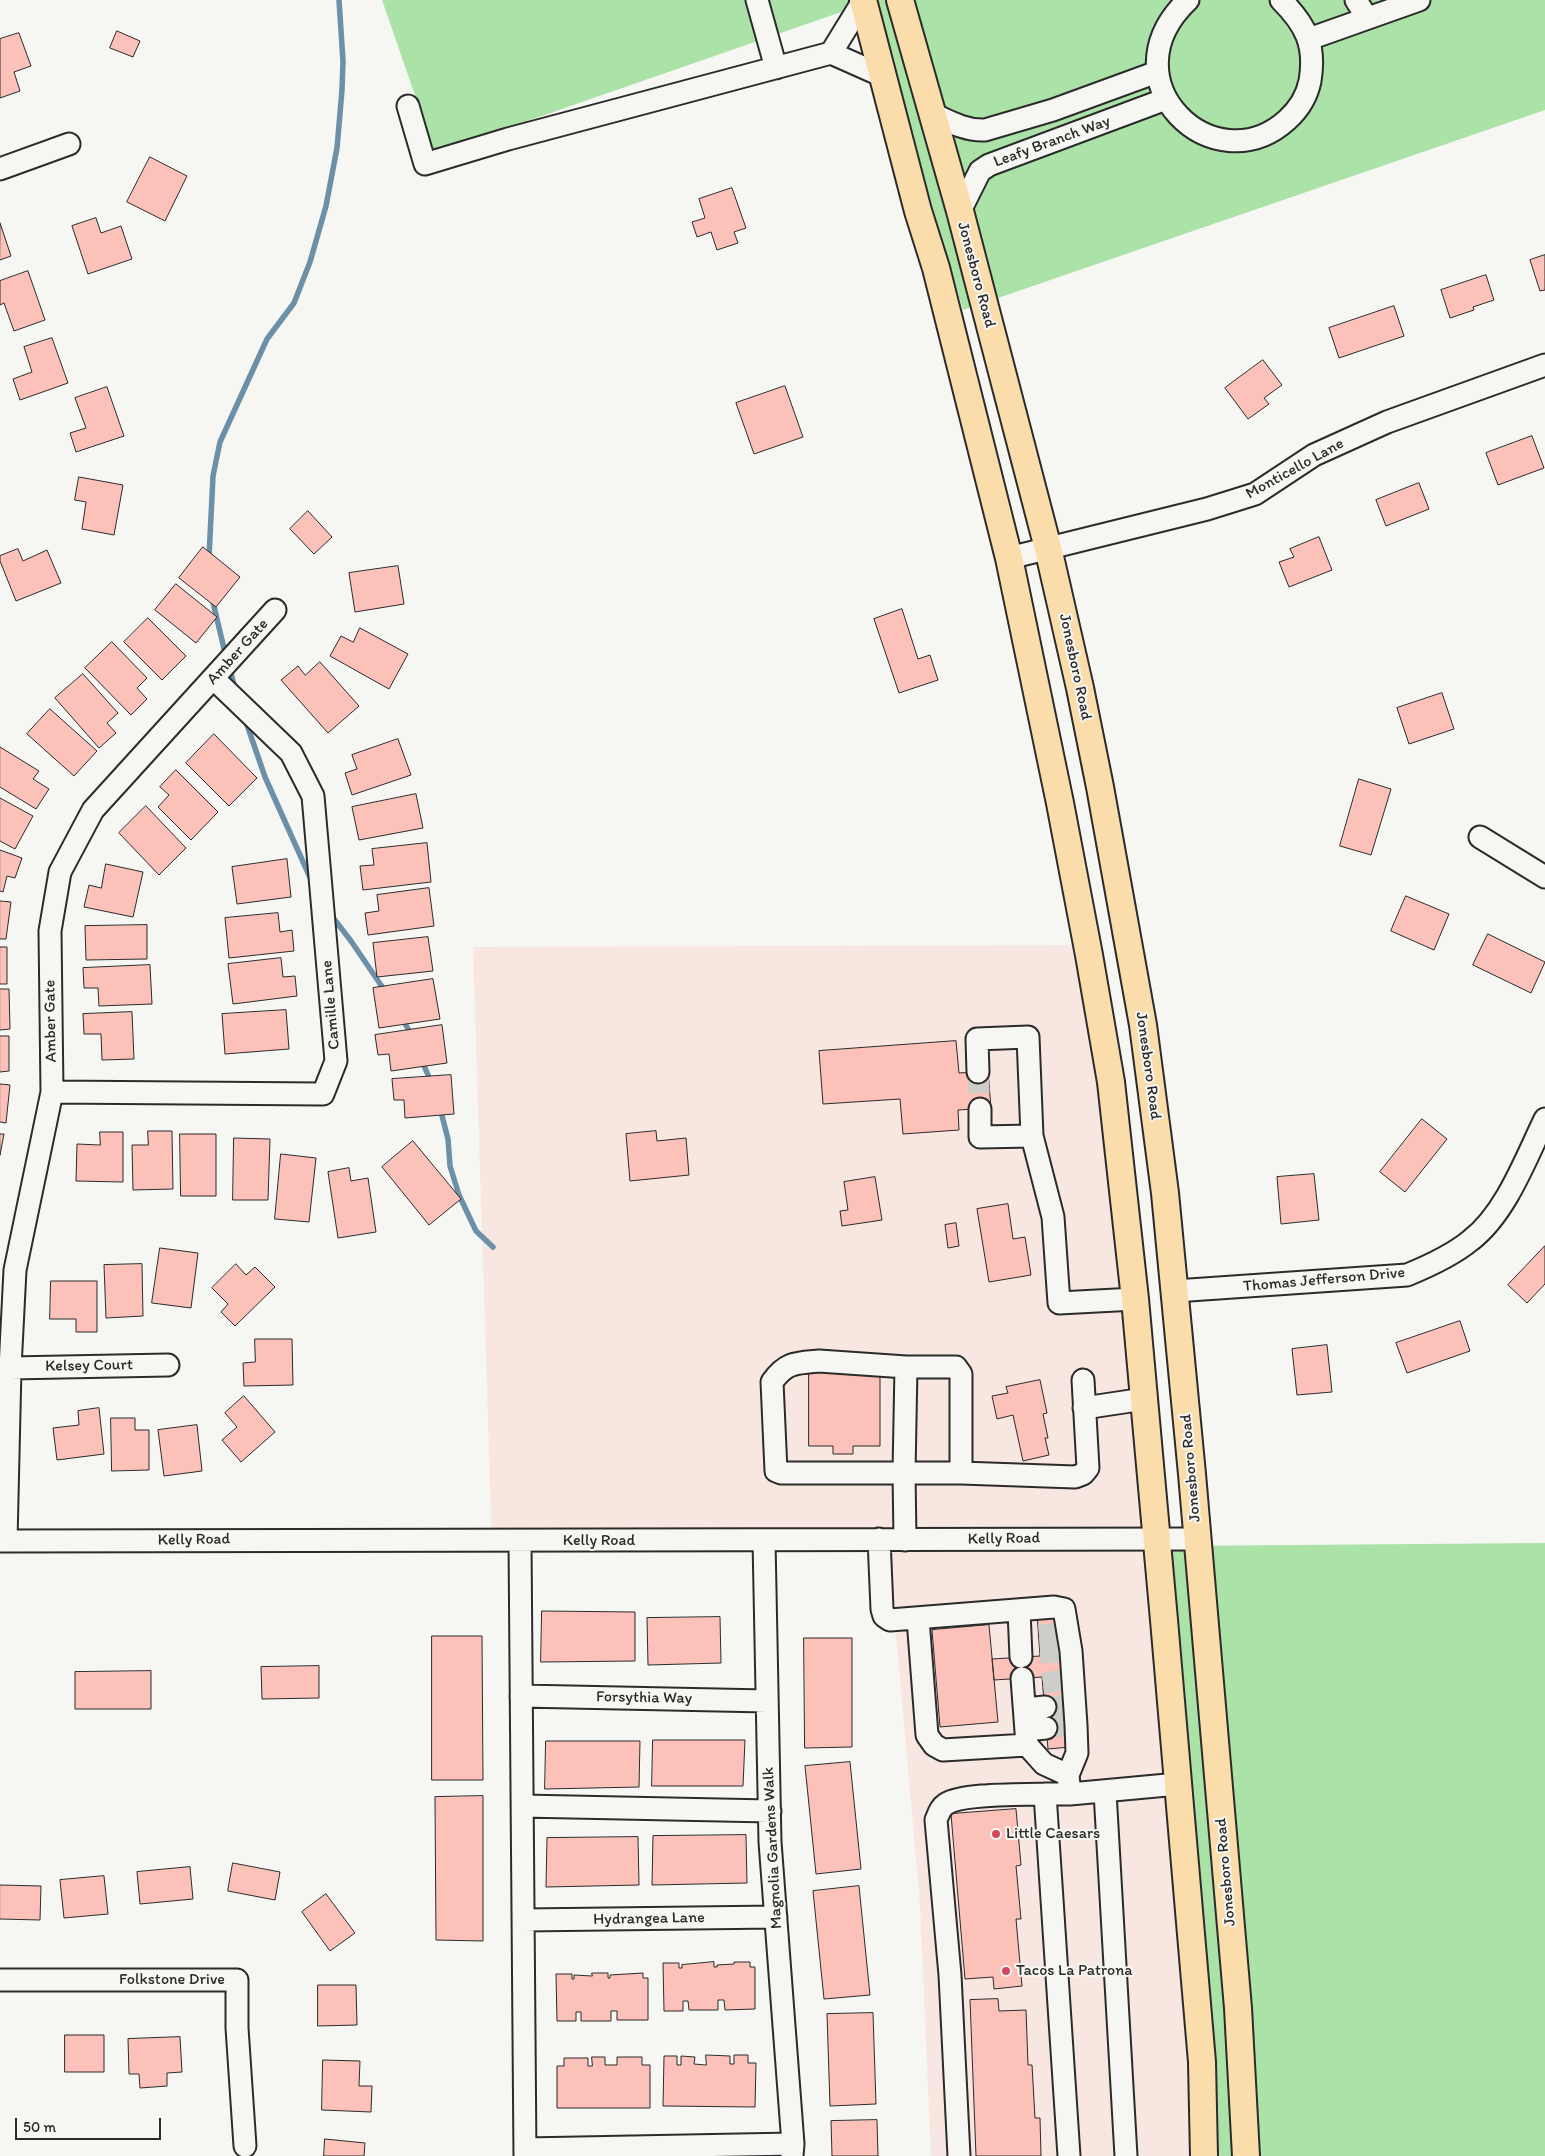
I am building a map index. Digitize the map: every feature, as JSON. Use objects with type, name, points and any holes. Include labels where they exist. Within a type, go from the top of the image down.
[{"type":"main road","points":[[863,0],[885,77],[918,211],[936,268],[1009,558],[1058,794],[1110,1082],[1135,1298],[1157,1539],[1202,2062],[1204,2156]]},
{"type":"main road","name":"Jonesboro Road","points":[[900,0],[960,211],[1048,548],[1093,751],[1143,1025],[1157,1126],[1175,1292],[1238,2008],[1246,2156]]},
{"type":"street","points":[[757,0],[776,68]]},
{"type":"street","points":[[831,53],[863,0]]},
{"type":"street","points":[[1188,0],[1173,15],[1163,32],[1158,52],[1157,72],[1166,99],[1182,120],[1203,134],[1228,141],[1253,139],[1277,129],[1296,112],[1308,89],[1313,64],[1309,39],[1297,16],[1281,0]]},
{"type":"street","points":[[1356,0],[1367,18]]},
{"type":"street","points":[[1309,39],[1419,0]]},
{"type":"street","points":[[408,106],[425,164],[508,139],[831,53],[885,77]]},
{"type":"street","name":"Leafy Branch Way","points":[[933,114],[974,130],[985,130],[1053,110],[1157,72]]},
{"type":"street","name":"Leafy Branch Way","points":[[960,211],[980,171],[989,165],[1166,99]]},
{"type":"street","points":[[1053,110],[1062,139]]},
{"type":"street","points":[[0,169],[69,144]]},
{"type":"street","name":"Monticello Lane","points":[[1009,558],[1207,509],[1255,494],[1314,455],[1387,422],[1545,365]]},
{"type":"street","name":"Amber Gate","points":[[3,1541],[7,1508],[10,1368],[15,1270],[52,1092],[50,931],[60,872],[93,810],[275,610]]},
{"type":"street","name":"Camille Lane","points":[[52,1092],[323,1094],[327,1086],[336,1061],[313,796],[291,753],[214,679]]},
{"type":"street","points":[[1480,837],[1545,877]]},
{"type":"street","points":[[978,1072],[977,1039],[1028,1036],[1032,1136],[1053,1217],[1059,1303],[1135,1298]]},
{"type":"street","points":[[980,1109],[980,1137],[1032,1136]]},
{"type":"street","name":"Thomas Jefferson Drive","points":[[1175,1292],[1407,1275],[1434,1264],[1472,1240],[1492,1219],[1514,1182],[1545,1119]]},
{"type":"street","points":[[961,1473],[961,1374],[956,1367],[906,1367],[819,1361],[792,1364],[780,1370],[772,1382],[776,1471],[782,1473],[961,1473],[1075,1477],[1082,1474],[1088,1468],[1083,1380]]},
{"type":"street","name":"Kelsey Court","points":[[10,1368],[168,1365]]},
{"type":"street","points":[[905,1540],[906,1367]]},
{"type":"street","points":[[1084,1408],[1144,1399]]},
{"type":"street","points":[[879,1539],[884,1616],[890,1620],[1054,1607],[1064,1610],[1071,1715],[1077,1753],[1069,1785]]},
{"type":"street","name":"Kelly Road","points":[[3,1541],[1197,1539]]},
{"type":"street","name":"Magnolia Gardens Walk","points":[[764,1540],[770,1811],[792,2150]]},
{"type":"street","points":[[520,1541],[525,2152],[792,2150]]},
{"type":"street","points":[[1019,1611],[1029,1660],[1034,1724],[1044,1764],[1069,1785],[1105,1792],[1178,1784]]},
{"type":"street","points":[[918,1619],[927,1735],[934,1745],[943,1750],[1034,1724]]},
{"type":"street","name":"Forsythia Way","points":[[521,1696],[767,1701]]},
{"type":"street","points":[[959,2156],[950,1975],[936,1820],[941,1808],[949,1802],[975,1797],[1045,1794],[1069,1785]]},
{"type":"street","points":[[1105,1792],[1126,2156]]},
{"type":"street","points":[[1045,1794],[1069,2156]]},
{"type":"street","points":[[522,1806],[770,1811]]},
{"type":"street","name":"Hydrangea Lane","points":[[523,1920],[776,1917]]},
{"type":"street","name":"Folkstone Drive","points":[[0,1980],[237,1980],[236,2028],[245,2146]]},
{"type":"shaded area","points":[[1100,945],[1172,1546],[1213,2156],[931,2156],[920,1904],[888,1544],[492,1547],[473,947]]},
{"type":"green space","points":[[382,0],[1545,0],[1545,110],[963,310],[870,2],[435,153]]},
{"type":"green space","points":[[1545,1543],[1545,2156],[1213,2156],[1172,1546]]},
{"type":"building","points":[[117,31],[140,41],[133,57],[110,48]]},
{"type":"building","points":[[19,33],[31,66],[14,72],[20,91],[0,98],[0,39]]},
{"type":"building","points":[[150,157],[187,176],[165,221],[127,202]]},
{"type":"building","points":[[732,188],[746,228],[734,232],[738,243],[717,250],[711,232],[697,237],[692,222],[705,218],[699,199]]},
{"type":"building","points":[[96,218],[101,233],[121,226],[132,259],[88,274],[72,226]]},
{"type":"building","points":[[0,223],[11,256],[0,260]]},
{"type":"building","points":[[1545,255],[1545,290],[1540,291],[1530,260]]},
{"type":"building","points":[[28,271],[45,320],[14,331],[4,303],[0,305],[0,281]]},
{"type":"building","points":[[1486,275],[1494,300],[1473,307],[1474,310],[1450,318],[1441,290]]},
{"type":"building","points":[[1394,306],[1404,336],[1339,358],[1329,328]]},
{"type":"building","points":[[52,338],[68,383],[20,400],[13,379],[32,372],[24,347]]},
{"type":"building","points":[[1263,360],[1282,385],[1264,398],[1269,404],[1248,419],[1225,388]]},
{"type":"building","points":[[785,386],[803,437],[754,454],[736,403]]},
{"type":"building","points":[[107,387],[124,436],[76,452],[70,433],[86,428],[75,398]]},
{"type":"building","points":[[1532,436],[1544,468],[1498,485],[1486,453]]},
{"type":"building","points":[[79,477],[123,485],[114,535],[82,529],[86,502],[75,500]]},
{"type":"building","points":[[1419,483],[1429,509],[1386,526],[1376,500]]},
{"type":"building","points":[[308,511],[332,537],[314,554],[290,529]]},
{"type":"building","points":[[1319,537],[1332,570],[1289,587],[1279,562],[1294,557],[1290,549]]},
{"type":"building","points":[[203,547],[240,577],[216,607],[179,578]]},
{"type":"building","points":[[18,549],[23,561],[47,550],[61,583],[16,601],[0,561],[0,556]]},
{"type":"building","points":[[398,566],[404,604],[355,612],[349,573]]},
{"type":"building","points":[[176,584],[217,617],[196,643],[155,610]]},
{"type":"building","points":[[902,609],[918,659],[930,655],[938,680],[899,693],[874,619]]},
{"type":"building","points":[[148,618],[186,656],[162,680],[124,642]]},
{"type":"building","points":[[360,628],[408,654],[389,689],[330,656],[341,636],[353,642]]},
{"type":"building","points":[[112,642],[147,678],[137,688],[147,699],[131,715],[85,668]]},
{"type":"building","points":[[320,662],[359,706],[328,733],[281,680],[298,666],[305,675]]},
{"type":"building","points":[[83,674],[118,713],[107,723],[116,733],[99,748],[55,698]]},
{"type":"building","points":[[1442,693],[1454,729],[1409,744],[1397,708]]},
{"type":"building","points":[[50,709],[97,751],[74,776],[27,734]]},
{"type":"building","points":[[214,734],[257,778],[229,806],[186,763]]},
{"type":"building","points":[[398,739],[411,775],[352,795],[345,773],[357,769],[352,755]]},
{"type":"building","points":[[0,747],[39,771],[33,779],[49,789],[36,809],[0,787]]},
{"type":"building","points":[[176,770],[218,812],[191,840],[158,807],[169,795],[160,787]]},
{"type":"building","points":[[1359,779],[1391,789],[1371,855],[1340,846]]},
{"type":"building","points":[[416,794],[423,828],[359,840],[352,807]]},
{"type":"building","points":[[0,798],[33,816],[15,849],[0,841]]},
{"type":"building","points":[[146,806],[186,848],[159,875],[119,833]]},
{"type":"building","points":[[427,843],[431,882],[363,890],[360,866],[374,865],[372,849]]},
{"type":"building","points":[[0,850],[22,858],[15,878],[7,876],[3,892],[0,891]]},
{"type":"building","points":[[287,859],[291,897],[237,904],[232,867]]},
{"type":"building","points":[[106,864],[143,872],[133,917],[84,907],[89,885],[101,888]]},
{"type":"building","points":[[429,888],[434,926],[368,935],[365,913],[379,911],[377,895]]},
{"type":"building","points":[[1406,896],[1449,914],[1434,950],[1391,931]]},
{"type":"building","points":[[0,901],[11,902],[6,939],[0,939]]},
{"type":"building","points":[[278,913],[280,932],[292,930],[294,951],[229,958],[225,918]]},
{"type":"building","points":[[147,925],[147,959],[86,960],[85,926]]},
{"type":"building","points":[[1488,934],[1545,962],[1531,993],[1473,965]]},
{"type":"building","points":[[428,937],[433,971],[377,977],[373,943]]},
{"type":"building","points":[[0,947],[7,947],[7,984],[0,984]]},
{"type":"building","points":[[281,958],[283,977],[295,976],[297,996],[233,1004],[228,964]]},
{"type":"building","points":[[150,965],[152,1004],[99,1006],[98,988],[84,988],[83,968]]},
{"type":"building","points":[[433,979],[440,1019],[379,1028],[373,988]]},
{"type":"building","points":[[0,989],[9,989],[10,1029],[0,1030]]},
{"type":"building","points":[[286,1010],[289,1049],[225,1054],[222,1014]]},
{"type":"building","points":[[132,1012],[134,1059],[102,1060],[101,1034],[84,1034],[83,1014]]},
{"type":"building","points":[[442,1025],[447,1063],[391,1071],[389,1054],[378,1055],[375,1035]]},
{"type":"building","points":[[0,1036],[9,1036],[9,1071],[0,1072]]},
{"type":"building","points":[[956,1041],[959,1073],[988,1071],[991,1108],[958,1110],[959,1130],[903,1134],[900,1099],[823,1104],[819,1051]]},
{"type":"building","points":[[451,1075],[454,1114],[405,1118],[404,1100],[394,1100],[392,1079]]},
{"type":"building","points":[[0,1084],[10,1085],[6,1123],[0,1122]]},
{"type":"building","points":[[1422,1119],[1447,1139],[1405,1192],[1380,1172]]},
{"type":"building","points":[[148,1131],[172,1131],[173,1189],[133,1190],[132,1145],[148,1145]]},
{"type":"building","points":[[656,1131],[657,1141],[686,1138],[689,1175],[630,1181],[626,1134]]},
{"type":"building","points":[[100,1132],[123,1132],[123,1182],[76,1181],[77,1144],[100,1145]]},
{"type":"building","points":[[0,1134],[4,1134],[0,1155]]},
{"type":"building","points":[[180,1134],[216,1134],[216,1196],[181,1196]]},
{"type":"building","points":[[234,1138],[270,1139],[268,1200],[233,1200]]},
{"type":"building","points":[[413,1141],[461,1199],[429,1225],[382,1167]]},
{"type":"building","points":[[281,1154],[316,1158],[309,1222],[275,1219]]},
{"type":"building","points":[[349,1168],[351,1181],[368,1178],[376,1232],[338,1238],[328,1172]]},
{"type":"building","points":[[1314,1174],[1319,1220],[1281,1224],[1277,1177]]},
{"type":"building","points":[[875,1177],[882,1220],[842,1226],[840,1211],[848,1210],[844,1182]]},
{"type":"building","points":[[1008,1204],[1013,1239],[1025,1237],[1031,1275],[989,1282],[977,1209]]},
{"type":"building","points":[[956,1223],[959,1246],[948,1248],[945,1225]]},
{"type":"building","points":[[1545,1246],[1545,1284],[1527,1303],[1508,1285]]},
{"type":"building","points":[[160,1248],[198,1253],[191,1308],[152,1303]]},
{"type":"building","points":[[142,1264],[143,1316],[106,1318],[104,1265]]},
{"type":"building","points":[[236,1264],[246,1275],[255,1267],[275,1287],[235,1326],[221,1312],[228,1304],[212,1288]]},
{"type":"building","points":[[51,1281],[97,1281],[97,1332],[76,1332],[76,1319],[50,1319]]},
{"type":"building","points":[[1460,1321],[1470,1351],[1407,1373],[1396,1343]]},
{"type":"building","points":[[255,1339],[292,1339],[293,1385],[244,1386],[243,1363],[255,1362]]},
{"type":"building","points":[[1327,1345],[1332,1392],[1297,1395],[1292,1349]]},
{"type":"building","points":[[809,1372],[880,1372],[880,1446],[853,1446],[853,1454],[833,1454],[833,1446],[809,1446]]},
{"type":"building","points":[[1040,1380],[1047,1413],[1043,1414],[1049,1455],[1023,1461],[1013,1415],[997,1419],[992,1396],[1008,1393],[1006,1387]]},
{"type":"building","points":[[244,1396],[275,1432],[241,1462],[222,1440],[237,1427],[225,1413]]},
{"type":"building","points":[[99,1408],[104,1454],[57,1460],[53,1428],[79,1425],[78,1411]]},
{"type":"building","points":[[111,1418],[135,1418],[135,1430],[149,1430],[149,1470],[112,1471]]},
{"type":"building","points":[[197,1425],[202,1471],[164,1476],[158,1430]]},
{"type":"building","points":[[542,1611],[635,1612],[635,1661],[541,1662]]},
{"type":"building","points":[[1059,1612],[1070,1747],[1048,1749],[1042,1677],[994,1680],[992,1659],[1040,1656],[1037,1614]]},
{"type":"building","points":[[720,1617],[721,1663],[648,1665],[647,1618]]},
{"type":"building","points":[[989,1625],[998,1722],[940,1727],[932,1630]]},
{"type":"building","points":[[432,1636],[482,1636],[483,1780],[432,1780]]},
{"type":"building","points":[[804,1638],[852,1638],[852,1747],[805,1748]]},
{"type":"building","points":[[319,1666],[319,1698],[262,1699],[261,1667]]},
{"type":"building","points":[[151,1671],[151,1709],[75,1709],[75,1672]]},
{"type":"building","points":[[653,1740],[745,1740],[743,1786],[652,1786]]},
{"type":"building","points":[[546,1741],[640,1741],[639,1787],[545,1789]]},
{"type":"building","points":[[850,1762],[861,1869],[816,1874],[805,1766]]},
{"type":"building","points":[[483,1796],[483,1941],[436,1940],[435,1797]]},
{"type":"building","points":[[1016,1809],[1021,1865],[1016,1866],[1021,1919],[1016,1919],[1022,1986],[994,1989],[993,1977],[965,1979],[951,1814]]},
{"type":"building","points":[[746,1835],[747,1883],[652,1885],[653,1836]]},
{"type":"building","points":[[638,1837],[639,1885],[546,1887],[547,1838]]},
{"type":"building","points":[[233,1863],[280,1872],[275,1900],[228,1891]]},
{"type":"building","points":[[190,1867],[193,1899],[140,1904],[137,1872]]},
{"type":"building","points":[[104,1876],[108,1914],[64,1918],[60,1880]]},
{"type":"building","points":[[0,1885],[41,1886],[40,1920],[0,1919]]},
{"type":"building","points":[[859,1886],[870,1995],[824,1999],[813,1891]]},
{"type":"building","points":[[326,1894],[355,1933],[330,1951],[302,1912]]},
{"type":"building","points":[[714,1962],[714,1967],[717,1967],[717,1965],[734,1964],[734,1962],[750,1962],[750,1967],[755,1967],[755,2009],[725,2010],[724,2000],[718,2000],[718,2010],[689,2010],[688,2001],[683,2001],[683,2011],[664,2011],[663,1963],[679,1963],[679,1968],[682,1968],[682,1965]]},
{"type":"building","points":[[592,1973],[608,1973],[608,1978],[610,1978],[610,1975],[643,1973],[643,1978],[648,1978],[648,2020],[617,2020],[617,2011],[611,2011],[611,2021],[581,2021],[581,2012],[576,2012],[576,2021],[557,2021],[556,1974],[572,1974],[572,1979],[574,1979],[574,1975],[592,1976]]},
{"type":"building","points":[[318,1985],[356,1985],[357,2025],[318,2026]]},
{"type":"building","points":[[998,1999],[999,2011],[1026,2010],[1028,2065],[1032,2065],[1035,2118],[1040,2118],[1041,2156],[976,2156],[970,2000]]},
{"type":"building","points":[[873,2013],[876,2104],[830,2106],[827,2014]]},
{"type":"building","points":[[65,2035],[104,2035],[104,2072],[65,2072]]},
{"type":"building","points":[[180,2037],[182,2072],[167,2073],[167,2086],[140,2088],[139,2074],[129,2074],[128,2039]]},
{"type":"building","points":[[706,2055],[730,2056],[730,2064],[734,2064],[734,2055],[748,2055],[748,2063],[756,2063],[755,2107],[663,2106],[664,2056],[677,2056],[677,2065],[681,2065],[681,2056],[695,2057],[694,2064],[706,2065]]},
{"type":"building","points":[[592,2057],[605,2057],[605,2065],[617,2065],[617,2057],[642,2057],[642,2065],[650,2065],[650,2108],[557,2108],[557,2066],[564,2066],[564,2058],[588,2058],[588,2066],[592,2066]]},
{"type":"building","points":[[323,2060],[360,2061],[359,2086],[372,2086],[371,2112],[322,2110]]},
{"type":"building","points":[[877,2120],[878,2156],[832,2156],[831,2121]]},
{"type":"building","points":[[325,2139],[365,2143],[364,2156],[324,2156]]},
{"type":"waterway","points":[[209,557],[213,476],[220,442],[267,339],[294,303],[310,262],[326,206],[337,148],[342,90],[343,61],[339,0]]},
{"type":"waterway","points":[[212,598],[226,657]]},
{"type":"waterway","points":[[230,669],[235,689]]},
{"type":"waterway","points":[[245,719],[265,777],[313,884]]},
{"type":"waterway","points":[[331,915],[385,991]]},
{"type":"waterway","points":[[402,1018],[412,1036]]},
{"type":"waterway","points":[[422,1061],[431,1082]]},
{"type":"waterway","points":[[440,1108],[448,1139],[450,1166],[459,1195],[476,1231],[493,1247]]},
{"type":"tunnel","points":[[978,1072],[980,1109]]},
{"type":"tunnel","points":[[1039,1635],[1061,1633]]},
{"type":"tunnel","points":[[1040,1653],[1062,1652]]},
{"type":"tunnel","points":[[1043,1683],[1065,1680]]},
{"type":"tunnel","points":[[1045,1707],[1067,1705]]},
{"type":"tunnel","points":[[1046,1728],[1068,1725]]},
{"type":"place","name":"Little Caesars","points":[[996,1834]]},
{"type":"place","name":"Tacos La Patrona","points":[[1006,1971]]}]
